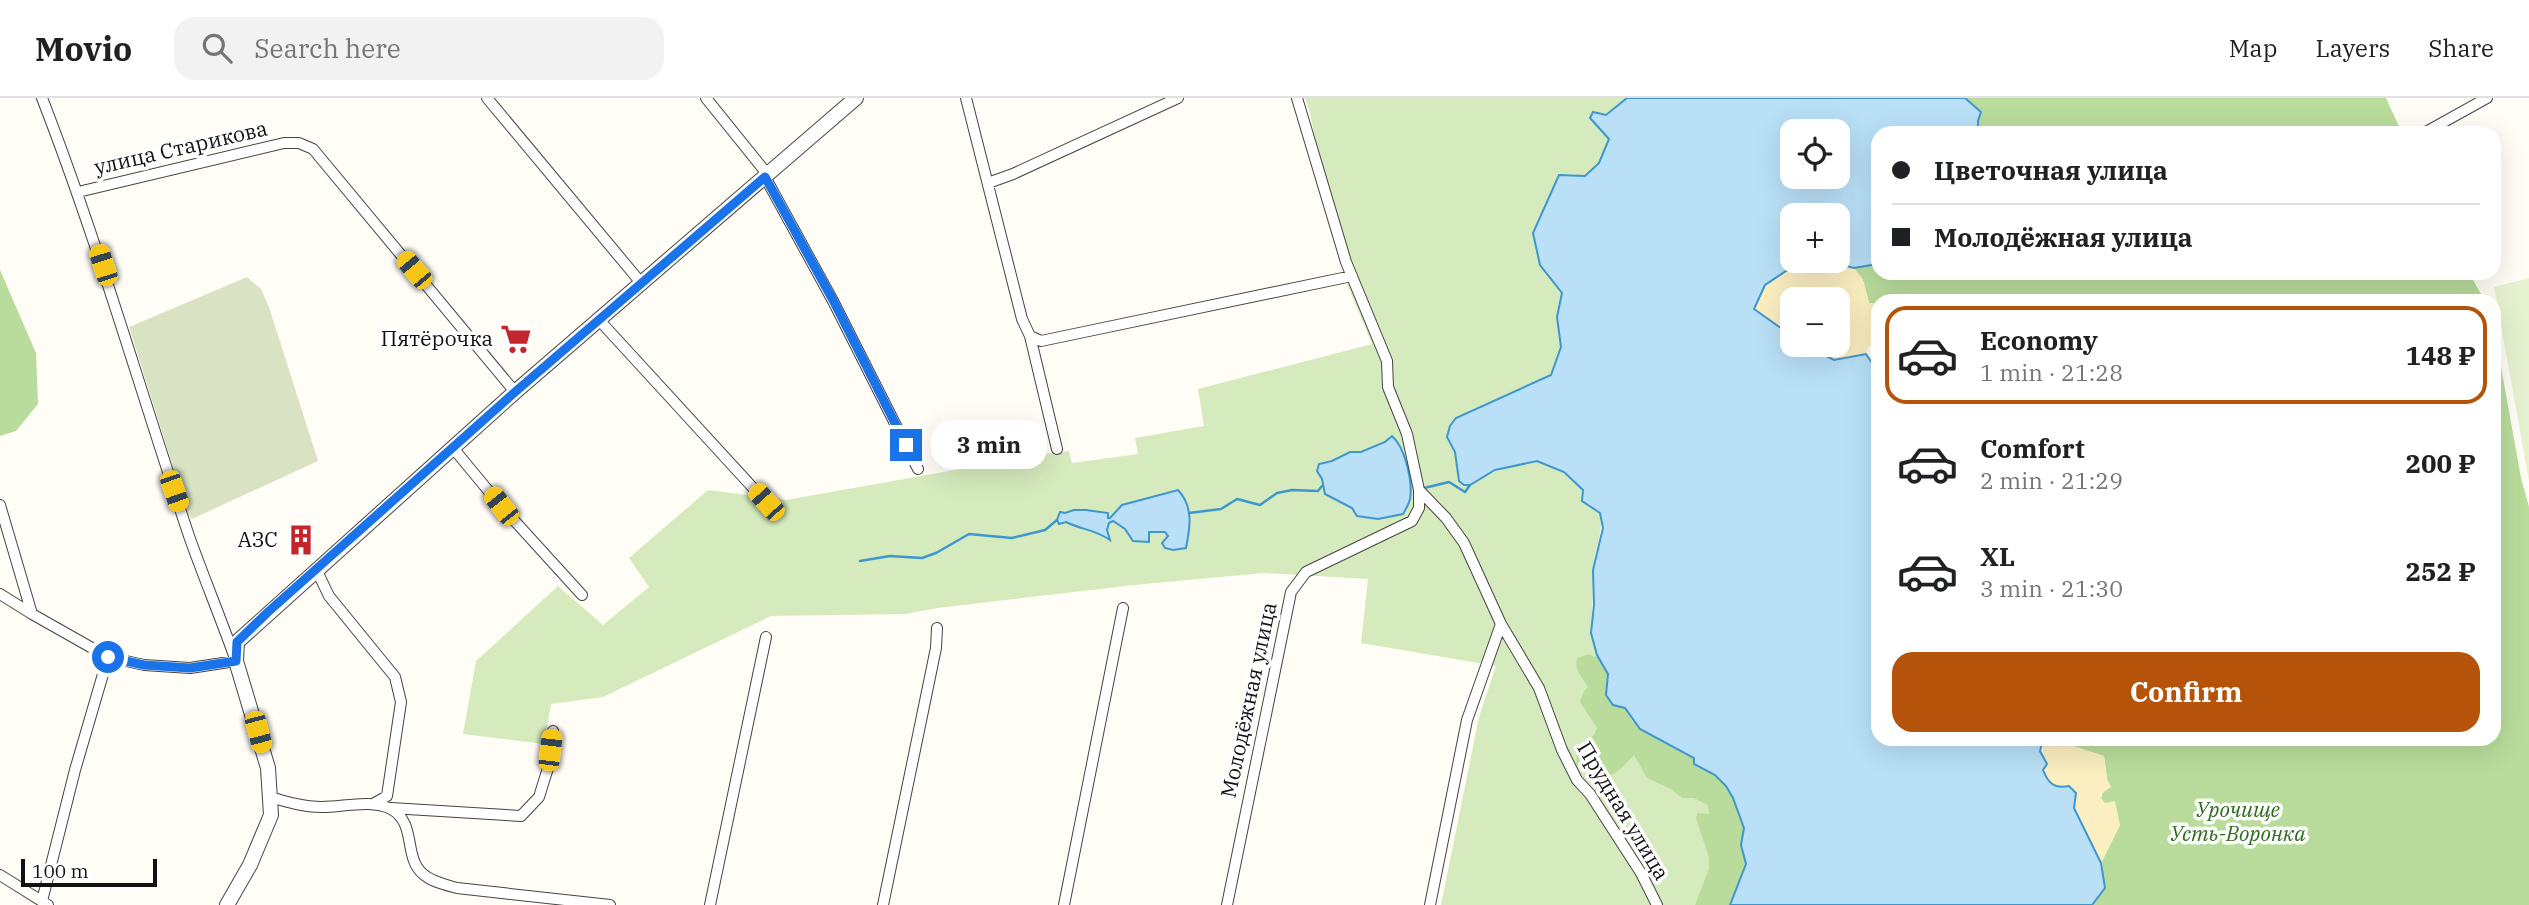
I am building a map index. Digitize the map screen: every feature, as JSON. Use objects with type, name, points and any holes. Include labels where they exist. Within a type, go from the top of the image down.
[{"type":"street","points":[[42,98],[78,192],[190,539],[236,661],[268,768],[271,815],[250,865],[227,905]]},
{"type":"street","points":[[487,98],[642,284]]},
{"type":"street","points":[[706,98],[766,176],[833,300],[918,469]]},
{"type":"street","points":[[236,661],[237,642],[316,569],[515,392],[856,98]]},
{"type":"street","points":[[988,183],[1178,98]]},
{"type":"street","name":"Молодёжная улица","points":[[1227,905],[1291,592],[1306,572],[1412,522],[1419,508],[1419,490],[1407,434],[1388,387],[1387,360],[1352,276],[1297,98]]},
{"type":"street","points":[[2458,98],[2465,110]]},
{"type":"street","points":[[2436,126],[2487,98]]},
{"type":"street","points":[[969,99],[1022,319],[1030,336],[1057,449]]},
{"type":"street","name":"улица Старикова","points":[[78,192],[284,143],[299,143],[313,149],[515,392]]},
{"type":"street","points":[[1030,336],[1041,341],[1352,276]]},
{"type":"street","points":[[600,321],[766,502]]},
{"type":"street","points":[[453,448],[501,506],[582,595]]},
{"type":"street","points":[[1419,490],[1446,518],[1464,543],[1501,624],[1467,720],[1430,905]]},
{"type":"street","points":[[0,505],[32,614]]},
{"type":"street","points":[[316,569],[329,596],[395,677],[401,702],[387,796],[373,804]]},
{"type":"street","points":[[0,594],[108,657],[144,665],[190,668],[236,661]]},
{"type":"street","points":[[1064,905],[1123,608]]},
{"type":"street","name":"Прудная улица","points":[[1501,624],[1539,688],[1562,750],[1577,780],[1590,794],[1641,873],[1657,905]]},
{"type":"street","points":[[883,905],[936,648],[937,628]]},
{"type":"street","points":[[710,905],[766,637]]},
{"type":"street","points":[[0,875],[45,903],[75,770],[108,657]]},
{"type":"street","points":[[270,797],[294,804],[321,807],[373,804],[389,808],[521,816],[540,797],[548,768],[553,731]]},
{"type":"street","points":[[389,808],[401,817],[408,831],[415,864],[423,874],[438,883],[457,888],[610,905]]},
{"type":"green space","points":[[1305,98],[1627,98],[1605,115],[1590,118],[1609,139],[1599,163],[1585,176],[1540,265],[1562,293],[1557,317],[1561,347],[1551,375],[1456,418],[1447,437],[1455,452],[1455,461],[1470,485],[1512,465],[1530,461],[1544,462],[1556,468],[1583,491],[1582,501],[1600,513],[1601,529],[1593,565],[1591,633],[1715,776],[1730,905],[1441,905],[1479,717],[1496,666],[1361,643],[1368,579],[1264,573],[1134,585],[905,614],[771,616],[603,697],[551,704],[544,744],[463,734],[476,661],[558,586],[603,625],[649,587],[629,558],[708,490],[786,500],[1044,454],[1069,451],[1072,463],[1138,454],[1135,438],[1204,426],[1198,389],[1372,344],[1347,284],[1358,279],[1336,216]]},
{"type":"green space","points":[[1965,98],[2386,98],[2399,126],[1977,126],[1974,105]]},
{"type":"green space","points":[[1871,265],[1871,280],[2473,280],[2481,294],[1871,294],[1871,303],[1863,280],[1854,268]]},
{"type":"green space","points":[[0,270],[36,353],[38,404],[16,431],[0,436]]},
{"type":"green space","points":[[247,277],[261,289],[269,307],[318,461],[192,519],[188,514],[129,327]]},
{"type":"green space","points":[[2529,278],[2529,481],[2501,326],[2501,294],[2495,294],[2494,287]]},
{"type":"green space","name":"Урочище Усть-Воронка","points":[[2501,367],[2521,478],[2529,507],[2529,905],[2093,905],[2105,888],[2101,863],[2120,825],[2101,798],[2107,779],[2104,756],[2073,746],[2501,746]]},
{"type":"green space","points":[[1589,654],[1594,657],[1597,655],[1608,674],[1606,694],[1625,708],[1632,721],[1655,738],[1694,758],[1694,764],[1715,776],[1726,786],[1733,798],[1744,828],[1741,845],[1746,864],[1730,905],[1695,905],[1709,869],[1709,858],[1696,818],[1697,813],[1709,814],[1708,805],[1694,798],[1682,798],[1671,789],[1647,778],[1634,755],[1620,769],[1608,775],[1595,774],[1576,765],[1578,746],[1594,735],[1597,728],[1580,702],[1588,687],[1576,662],[1577,658]]},
{"type":"sand","points":[[1850,267],[1854,268],[1863,280],[1871,303],[1871,345],[1866,354],[1850,357],[1850,287],[1780,287],[1780,328],[1754,310],[1765,285],[1783,273],[1850,273]]},
{"type":"sand","points":[[1828,357],[1850,357],[1834,360]]},
{"type":"sand","points":[[2043,746],[2073,746],[2104,756],[2107,779],[2111,787],[2101,794],[2101,798],[2105,803],[2115,801],[2120,825],[2101,863],[2065,787],[2049,782],[2043,770]]},
{"type":"water","points":[[1627,98],[1965,98],[1981,112],[1978,126],[1871,126],[1871,265],[1850,267],[1850,203],[1780,203],[1780,273],[1783,273],[1765,285],[1754,309],[1780,327],[1780,357],[1828,357],[1834,360],[1866,354],[1871,362],[1871,746],[2041,746],[2040,751],[2047,764],[2043,770],[2045,775],[2052,784],[2059,787],[2069,786],[2076,793],[2074,808],[2101,863],[2105,888],[2092,905],[1730,905],[1746,864],[1741,845],[1744,828],[1726,786],[1715,775],[1694,764],[1694,758],[1640,729],[1625,708],[1613,705],[1606,695],[1608,674],[1597,655],[1591,633],[1594,605],[1593,570],[1603,528],[1600,513],[1582,501],[1583,490],[1564,472],[1537,461],[1495,470],[1470,485],[1459,481],[1455,452],[1447,437],[1456,418],[1551,375],[1561,347],[1557,317],[1562,293],[1540,265],[1533,233],[1559,175],[1585,176],[1599,163],[1609,139],[1590,118],[1593,112],[1606,115]]},
{"type":"water","points":[[1392,436],[1401,448],[1409,474],[1410,499],[1403,514],[1378,519],[1357,516],[1352,508],[1325,494],[1317,471],[1319,464],[1350,452],[1361,452],[1385,442]]},
{"type":"water","points":[[1178,490],[1189,511],[1186,548],[1165,548],[1162,543],[1168,536],[1165,532],[1149,532],[1149,542],[1133,541],[1125,529],[1113,521],[1109,523],[1107,530],[1110,540],[1066,522],[1059,524],[1057,520],[1060,512],[1074,510],[1108,513],[1110,518],[1122,505]]},
{"type":"waterway","points":[[1424,488],[1449,482],[1465,492],[1470,485]]},
{"type":"waterway","points":[[1189,513],[1221,509],[1237,499],[1260,505],[1277,493],[1292,490],[1318,491],[1322,486]]},
{"type":"waterway","points":[[860,561],[890,556],[922,558],[969,534],[1012,538],[1045,530],[1057,520]]},
{"type":"place","name":"Пятёрочка","points":[[516,339]]},
{"type":"place","name":"АЗС","points":[[301,540]]},
{"type":"route","points":[[108,657],[144,665],[190,668],[236,661],[237,642],[268,612],[515,392],[765,177],[833,300],[906,445]]}]
